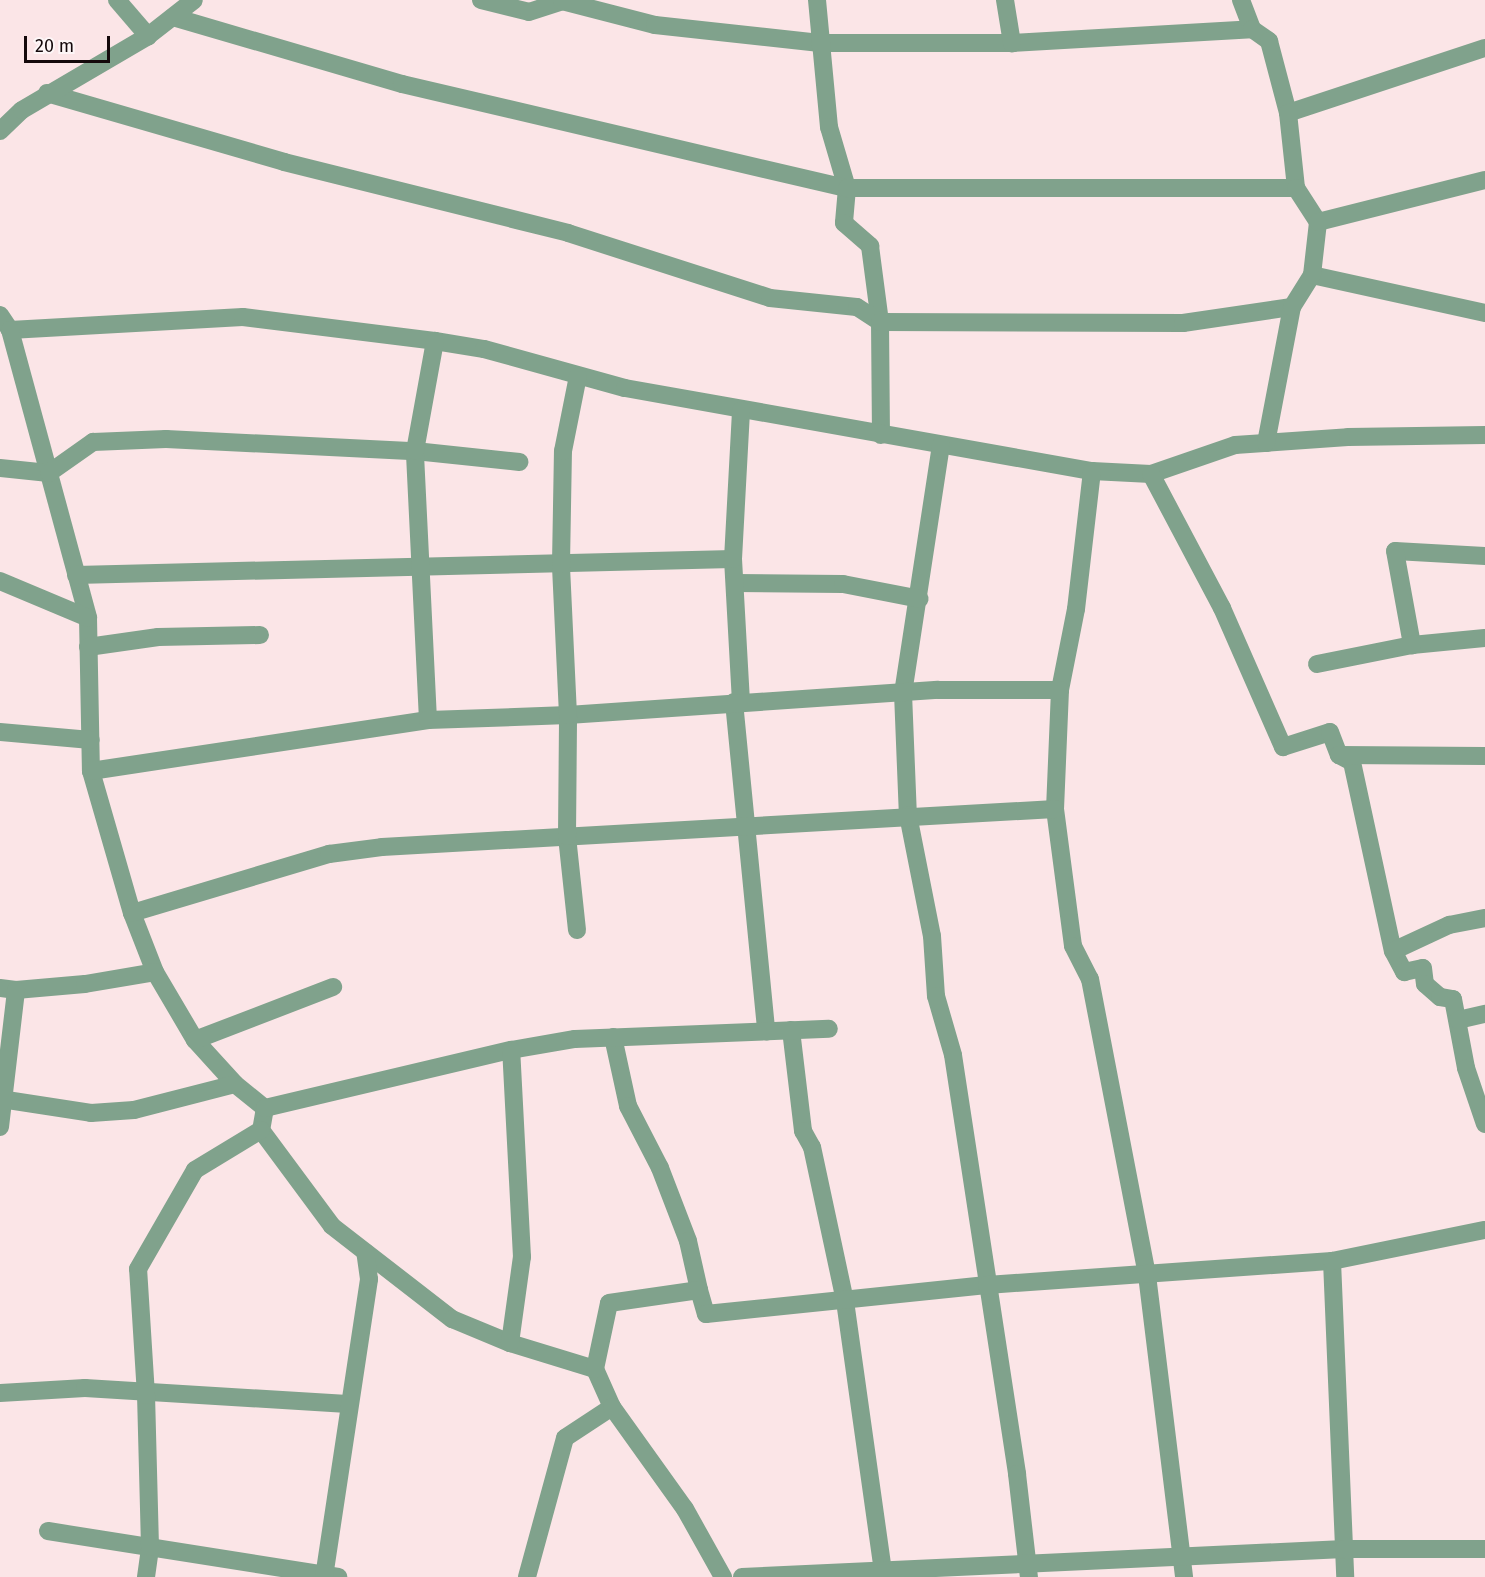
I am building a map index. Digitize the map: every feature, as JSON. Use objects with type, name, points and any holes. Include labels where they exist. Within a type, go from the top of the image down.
[{"type":"street","points":[[117,0],[148,36]]},
{"type":"street","points":[[0,131],[47,93],[148,36],[194,0]]},
{"type":"street","points":[[481,0],[529,12],[562,1],[655,26],[820,43],[1012,43],[1252,29],[1269,40],[1288,113],[1296,188],[1317,222],[1312,275],[1292,307],[1266,443]]},
{"type":"street","points":[[817,0],[829,127],[847,188],[844,224],[870,246],[880,322],[880,435]]},
{"type":"street","points":[[1005,0],[1012,43]]},
{"type":"street","points":[[1241,0],[1252,29]]},
{"type":"street","points":[[173,17],[402,84],[847,188],[1296,188]]},
{"type":"street","points":[[1288,113],[1485,48]]},
{"type":"street","points":[[47,93],[284,162],[568,233],[770,298],[857,307],[880,322],[1183,323],[1292,307]]},
{"type":"street","points":[[1317,222],[1485,180]]},
{"type":"street","points":[[1312,275],[1485,313]]},
{"type":"street","points":[[265,1108],[235,1084],[195,1040],[155,972],[132,913],[91,771],[88,618],[5,322],[243,317],[435,340],[484,349],[578,376],[741,410],[794,417],[880,435],[1092,471],[1151,474],[1235,446],[1266,443],[1485,435]]},
{"type":"street","points":[[428,720],[418,567],[415,451],[435,340]]},
{"type":"street","points":[[577,930],[567,836],[568,715],[561,564],[563,451],[578,376]]},
{"type":"street","points":[[741,410],[733,559],[737,702],[745,827],[766,1031]]},
{"type":"street","points":[[0,468],[49,473],[93,442],[166,439],[415,451],[519,462]]},
{"type":"street","points":[[941,445],[920,599],[903,693],[908,815],[932,936],[936,996],[953,1055],[1029,1569]]},
{"type":"street","points":[[1092,471],[1076,609],[1060,690],[1056,809],[1073,946],[1090,979],[1147,1275],[1184,1568]]},
{"type":"street","points":[[1151,474],[1222,608],[1283,747],[1330,732],[1339,755],[1352,762],[1393,951],[1404,972],[1423,968],[1425,984],[1440,997],[1453,999],[1466,1068],[1485,1124]]},
{"type":"street","points":[[1412,645],[1395,551],[1485,556]]},
{"type":"street","points":[[76,575],[733,559]]},
{"type":"street","points":[[0,581],[88,618]]},
{"type":"street","points":[[735,583],[843,584],[920,599]]},
{"type":"street","points":[[88,646],[158,637],[260,635]]},
{"type":"street","points":[[1317,664],[1412,645],[1485,638]]},
{"type":"street","points":[[91,771],[428,720],[568,715],[737,702],[903,693],[1060,690]]},
{"type":"street","points":[[0,732],[91,740]]},
{"type":"street","points":[[1339,755],[1485,756]]},
{"type":"street","points":[[132,913],[329,854],[567,836],[745,827],[908,815],[1056,809]]},
{"type":"street","points":[[1393,951],[1449,925],[1485,918]]},
{"type":"street","points":[[0,1127],[8,989],[85,984],[155,972]]},
{"type":"street","points":[[195,1040],[333,987]]},
{"type":"street","points":[[1458,1020],[1485,1014]]},
{"type":"street","points":[[265,1108],[511,1050],[613,1037],[829,1029]]},
{"type":"street","points":[[791,1030],[803,1131],[812,1147],[845,1301],[884,1573]]},
{"type":"street","points":[[613,1037],[628,1106],[664,1178],[688,1241],[706,1314],[987,1285],[1332,1261],[1485,1230]]},
{"type":"street","points":[[510,1343],[522,1257],[511,1050]]},
{"type":"street","points":[[3,1099],[102,1113],[134,1110],[235,1084]]},
{"type":"street","points":[[265,1108],[261,1130],[332,1226],[452,1319],[510,1343],[595,1369]]},
{"type":"street","points":[[146,1577],[150,1547],[146,1395],[138,1269],[195,1170],[261,1130]]},
{"type":"street","points":[[48,1531],[329,1576],[348,1404],[369,1279],[365,1252]]},
{"type":"street","points":[[1332,1261],[1345,1577]]},
{"type":"street","points":[[699,1290],[609,1303],[595,1369],[612,1407],[685,1509],[723,1577]]},
{"type":"street","points":[[0,1393],[85,1388],[146,1395],[348,1404]]},
{"type":"street","points":[[527,1577],[565,1438],[612,1407]]},
{"type":"street","points":[[742,1577],[1029,1569],[1184,1568],[1344,1550],[1485,1549]]}]
